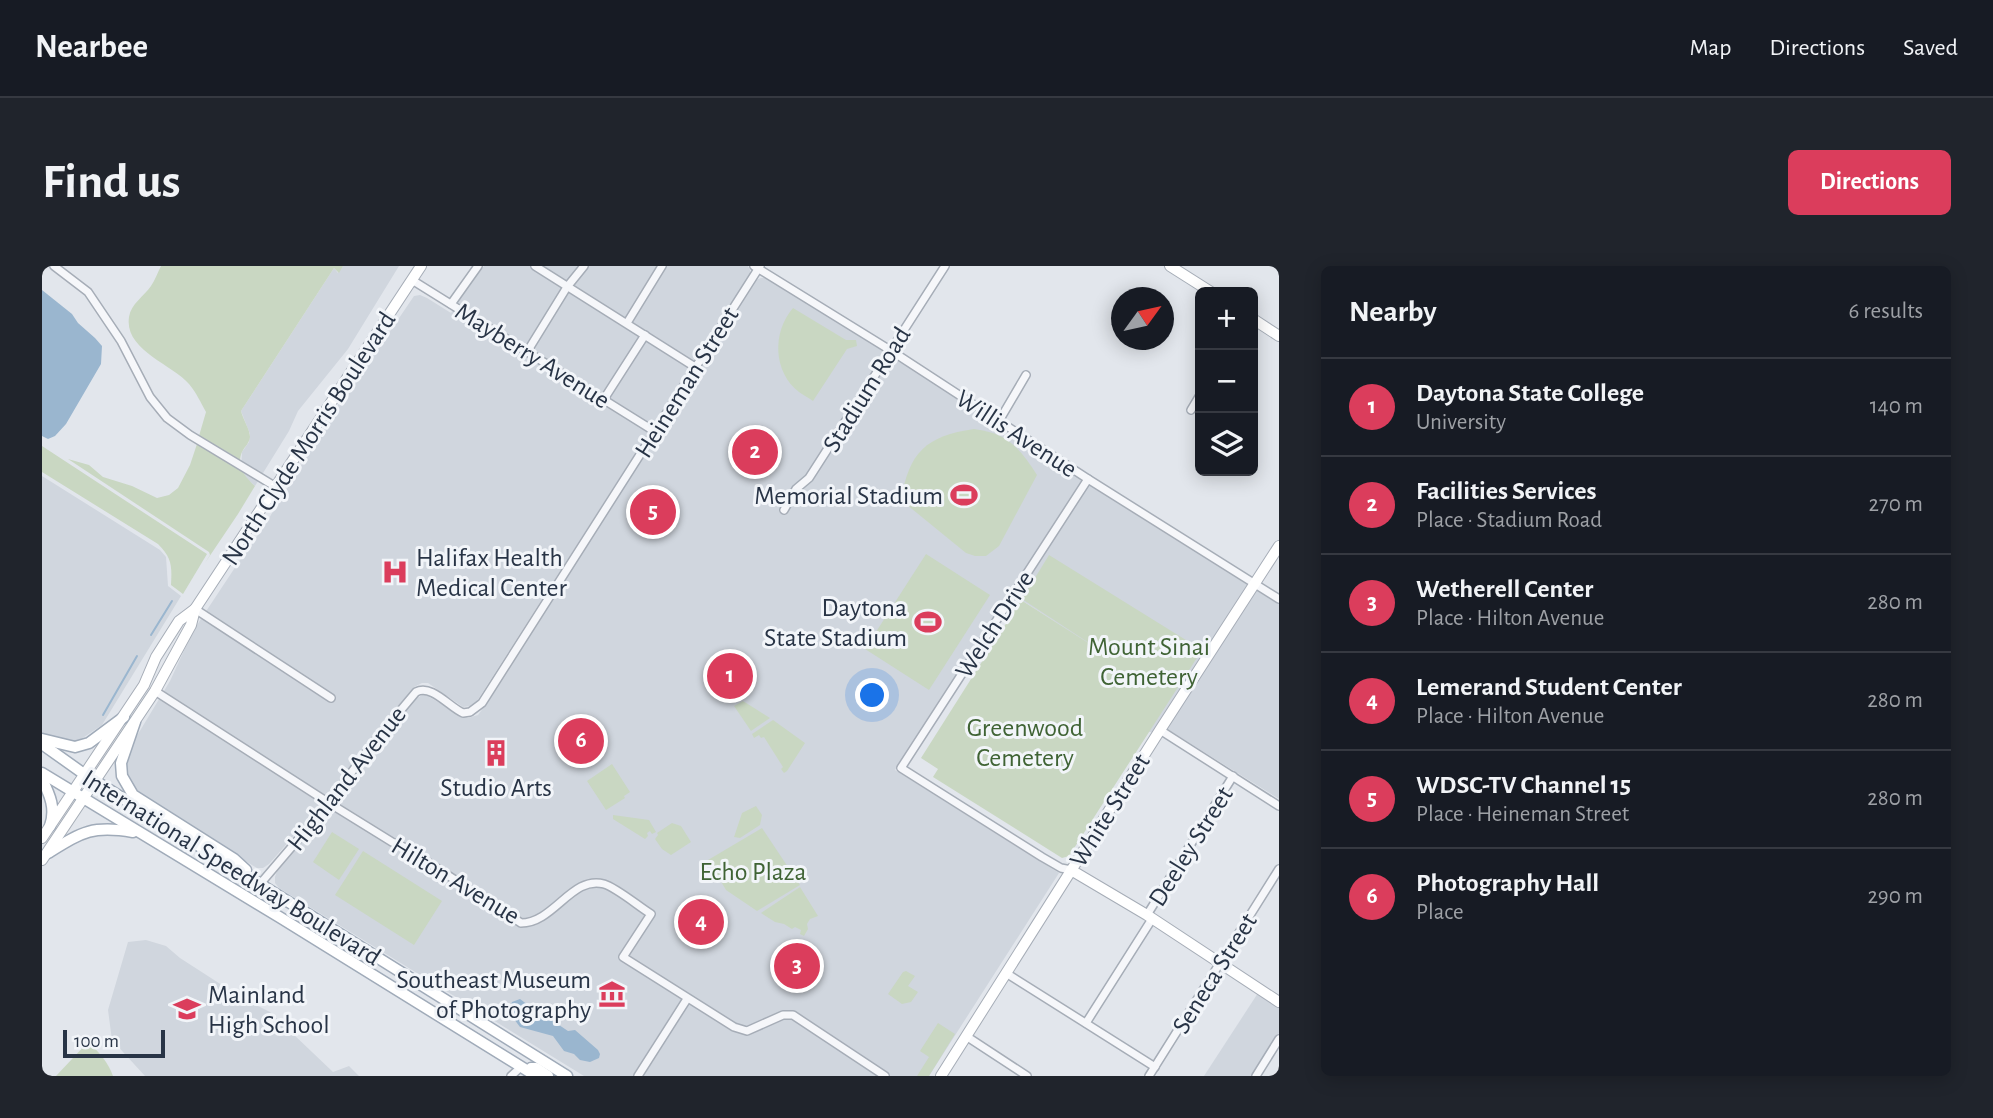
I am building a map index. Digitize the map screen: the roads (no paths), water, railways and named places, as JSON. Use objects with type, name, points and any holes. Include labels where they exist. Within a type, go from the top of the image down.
[{"type":"main road","name":"North Clyde Morris Boulevard","points":[[45,857],[155,691],[191,625],[195,609],[421,266]]},
{"type":"main road","points":[[1170,266],[1203,287]]},
{"type":"main road","points":[[1258,322],[1279,337]]},
{"type":"main road","name":"White Street","points":[[941,1076],[1279,546]]},
{"type":"main road","name":"North Clyde Morris Boulevard","points":[[42,838],[124,717],[178,621],[195,609]]},
{"type":"main road","points":[[42,742],[75,747],[89,743],[124,717]]},
{"type":"main road","points":[[135,722],[121,763],[122,776],[133,795],[234,859],[260,884]]},
{"type":"main road","name":"International Speedway Boulevard","points":[[42,742],[94,781],[567,1076]]},
{"type":"main road","name":"International Speedway Boulevard","points":[[42,774],[536,1076]]},
{"type":"main road","points":[[42,779],[52,800],[50,826]]},
{"type":"main road","points":[[45,857],[79,834],[92,830],[110,828],[138,833]]},
{"type":"main road","points":[[1071,870],[1149,917],[1279,1002]]},
{"type":"main road","points":[[344,957],[358,955],[408,986],[419,985]]},
{"type":"main road","points":[[521,1067],[536,1068],[548,1076]]},
{"type":"street","points":[[54,266],[88,292],[121,341],[144,387],[167,418],[276,487]]},
{"type":"street","points":[[451,304],[478,266]]},
{"type":"street","points":[[535,266],[695,367]]},
{"type":"street","points":[[527,352],[584,266]]},
{"type":"street","points":[[627,323],[662,266]]},
{"type":"street","name":"Stadium Road","points":[[784,510],[796,488],[809,478],[945,266]]},
{"type":"street","name":"Willis Avenue","points":[[758,267],[1279,599]]},
{"type":"street","name":"Heineman Street","points":[[476,709],[508,663],[758,267]]},
{"type":"street","name":"Mayberry Avenue","points":[[412,280],[654,431]]},
{"type":"street","points":[[604,399],[645,335]]},
{"type":"street","points":[[999,421],[1027,375]]},
{"type":"street","points":[[1191,410],[1195,403]]},
{"type":"street","name":"Welch Drive","points":[[1071,870],[1061,868],[1042,857],[901,768],[1088,479]]},
{"type":"street","points":[[195,609],[331,698]]},
{"type":"street","name":"Highland Avenue","points":[[260,884],[329,803],[374,742],[416,692],[429,690],[463,713],[476,709]]},
{"type":"street","points":[[155,691],[329,803]]},
{"type":"street","points":[[1160,730],[1279,806]]},
{"type":"street","name":"Deeley Street","points":[[1086,1023],[1233,776]]},
{"type":"street","name":"Hilton Avenue","points":[[329,803],[406,848],[521,923],[540,920],[582,886],[590,883],[610,886],[651,914],[623,957],[734,1027],[747,1031],[783,1015],[793,1015],[885,1076]]},
{"type":"street","name":"Seneca Street","points":[[1149,1076],[1279,869]]},
{"type":"street","points":[[1006,973],[1155,1067]]},
{"type":"street","points":[[638,1076],[687,999]]},
{"type":"street","points":[[966,1036],[1027,1076]]},
{"type":"street","points":[[1256,1076],[1279,1039]]},
{"type":"street","points":[[511,1076],[521,1067]]},
{"type":"water","points":[[42,290],[72,314],[102,346],[101,364],[66,424],[55,436],[48,439],[42,436]]},
{"type":"water","points":[[520,999],[531,1011],[568,1031],[575,1030],[598,1050],[599,1058],[590,1062],[580,1060],[574,1054],[564,1051],[553,1036],[520,1027],[508,1011],[512,1002]]},
{"type":"waterway","points":[[151,635],[172,601]]},
{"type":"waterway","points":[[103,715],[137,656]]},
{"type":"place","name":"Facilities Services","points":[[755,452]]},
{"type":"place","name":"Memorial Stadium","points":[[964,495]]},
{"type":"place","name":"WDSC-TV Channel 15","points":[[653,512]]},
{"type":"place","name":"Halifax Health Medical Center","points":[[395,572]]},
{"type":"place","name":"Daytona State Stadium","points":[[928,622]]},
{"type":"place","name":"Daytona State College","points":[[730,676]]},
{"type":"place","name":"Photography Hall","points":[[581,741]]},
{"type":"place","name":"Studio Arts","points":[[496,753]]},
{"type":"place","name":"Lemerand Student Center","points":[[701,922]]},
{"type":"place","name":"Wetherell Center","points":[[797,966]]},
{"type":"place","name":"Southeast Museum of Photography","points":[[612,994]]},
{"type":"place","name":"Mainland High School","points":[[187,1009]]},
{"type":"park label","name":"Mount Sinai Cemetery","points":[[1149,661]]},
{"type":"park label","name":"Greenwood Cemetery","points":[[1025,742]]},
{"type":"park label","name":"Echo Plaza","points":[[753,871]]}]
